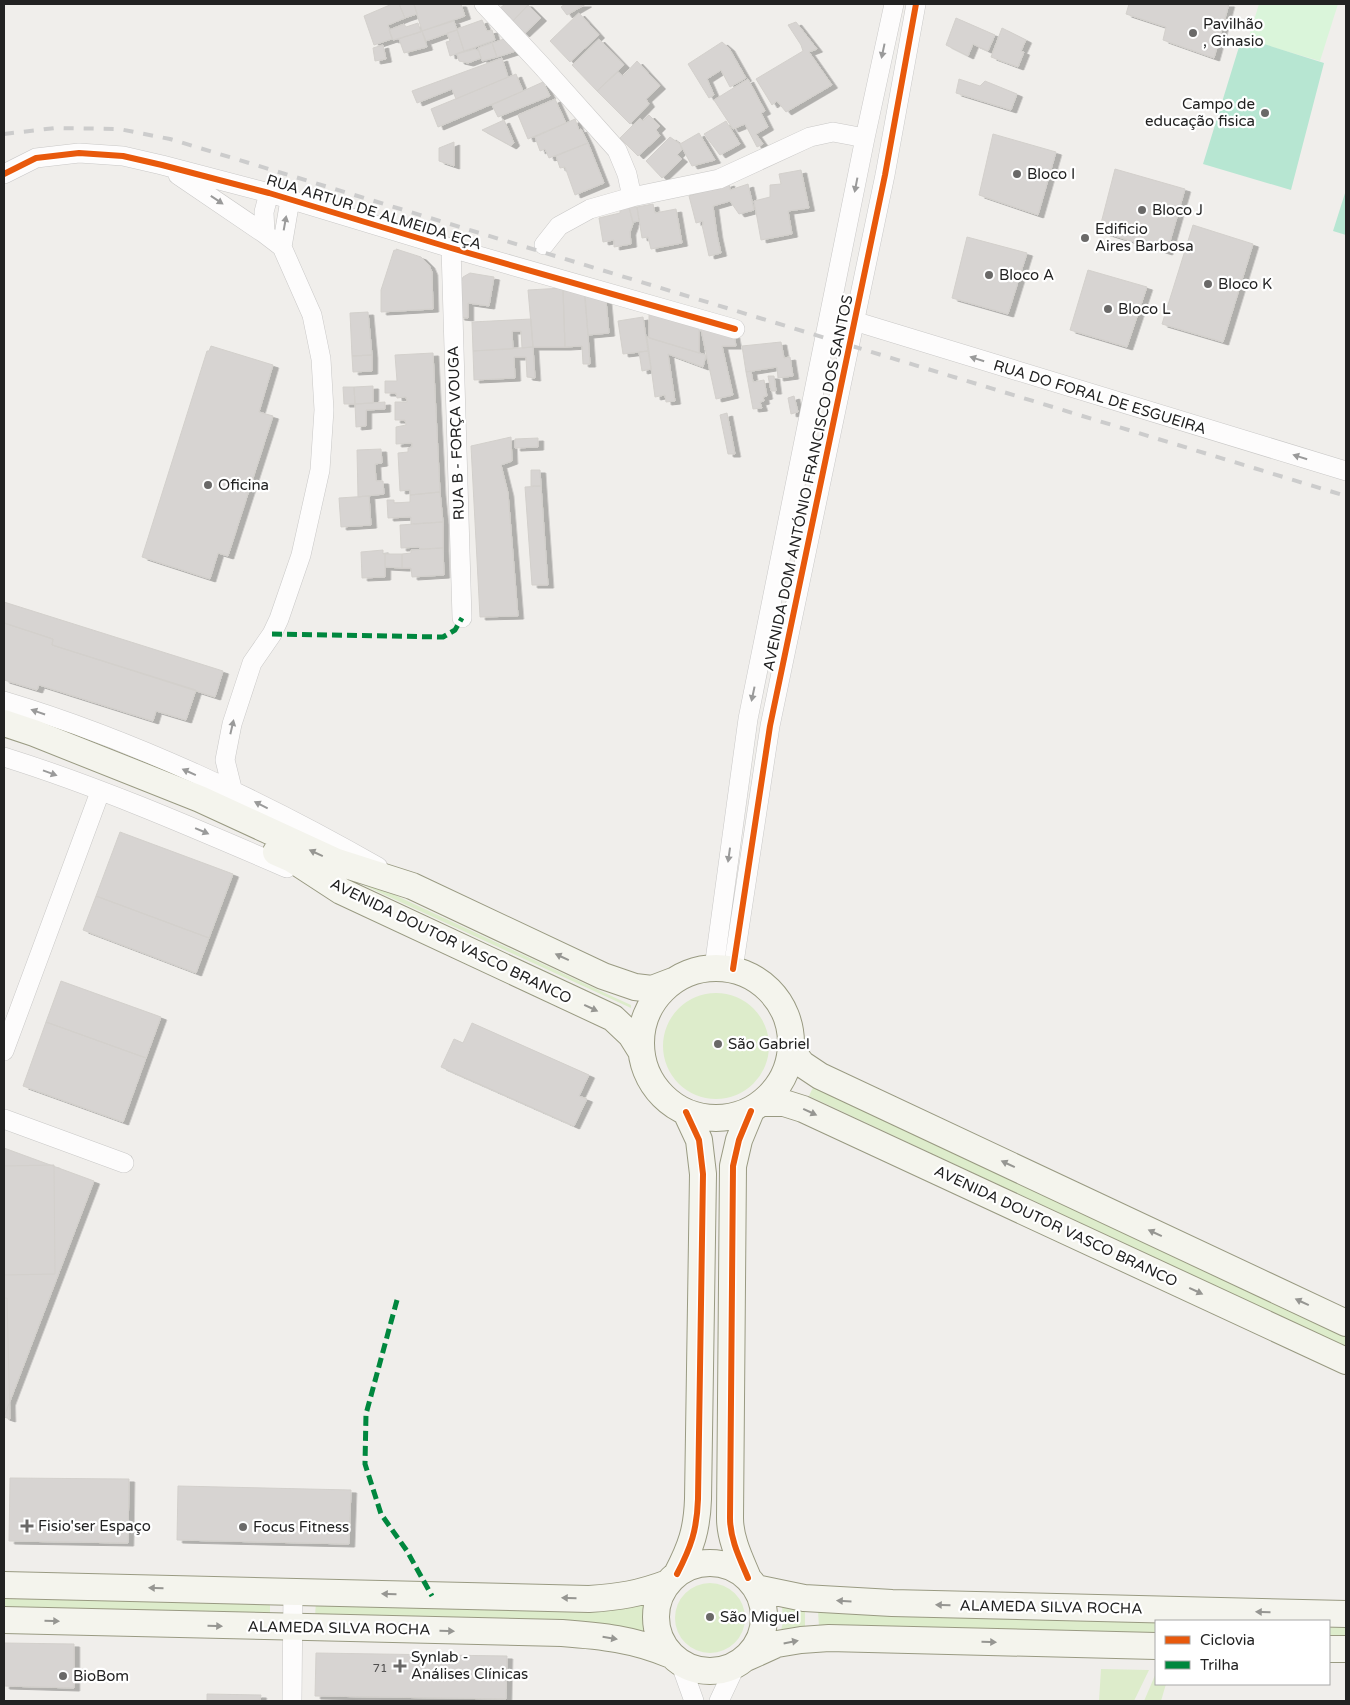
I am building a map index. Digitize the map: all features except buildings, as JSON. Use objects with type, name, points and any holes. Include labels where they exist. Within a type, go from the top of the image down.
[{"type":"main road","name":"AVENIDA DOUTOR VASCO BRANCO","points":[[4,723],[34,732],[200,799],[336,862],[412,886],[603,976],[635,988],[652,989],[673,981]]},
{"type":"main road","name":"AVENIDA DOUTOR VASCO BRANCO","points":[[4,738],[30,746],[192,811],[292,859],[341,891],[613,1018],[631,1035],[641,1051]]},
{"type":"main road","points":[[741,1662],[755,1649],[761,1638],[764,1612],[762,1600],[735,1546],[730,1528],[733,1166],[739,1140],[757,1107],[777,1089],[787,1071],[792,1051],[792,1033],[787,1015],[778,999],[766,986],[750,976],[724,968],[692,971],[673,981],[658,994],[648,1011],[641,1030],[641,1051],[646,1070],[655,1088],[669,1102],[686,1112],[702,1118],[719,1119],[735,1116],[757,1107]]},
{"type":"main road","points":[[792,1051],[802,1064],[820,1076],[1346,1323]]},
{"type":"main road","name":"AVENIDA DOUTOR VASCO BRANCO","points":[[757,1107],[784,1103],[803,1109],[1346,1361]]},
{"type":"main road","points":[[686,1112],[699,1140],[703,1174],[698,1498],[696,1529],[689,1551],[658,1603],[656,1626],[662,1641],[676,1659],[691,1668],[714,1672],[725,1670],[777,1644],[829,1638],[1155,1646]]},
{"type":"main road","points":[[4,1585],[589,1599],[620,1597],[645,1592],[672,1579],[688,1568],[700,1564],[713,1563],[726,1565],[738,1570],[752,1583]]},
{"type":"main road","name":"ALAMEDA SILVA ROCHA","points":[[752,1583],[804,1598],[882,1603],[1346,1614]]},
{"type":"main road","name":"ALAMEDA SILVA ROCHA","points":[[4,1620],[562,1633],[648,1645],[676,1659]]},
{"type":"main road","points":[[1330,1649],[1346,1649]]},
{"type":"street","points":[[484,4],[542,65],[617,150],[627,174],[632,197]]},
{"type":"street","name":"AVENIDA DOM ANTÓNIO FRANCISCO DOS SANTOS","points":[[724,968],[748,719],[865,138],[894,4]]},
{"type":"street","name":"AVENIDA DOM ANTÓNIO FRANCISCO DOS SANTOS","points":[[724,968],[770,726],[885,175],[916,4]]},
{"type":"street","points":[[544,245],[559,226],[590,209],[632,197],[719,179],[810,137],[833,132],[865,138]]},
{"type":"street","name":"RUA ARTUR DE ALMEIDA EÇA","points":[[4,174],[36,158],[79,153],[123,156],[162,164],[269,193],[735,330]]},
{"type":"street","points":[[162,164],[282,247],[312,315],[321,359],[324,410],[320,470],[301,555],[279,619],[272,634],[252,663],[232,724],[225,760],[233,792]]},
{"type":"street","points":[[265,234],[264,212],[269,193]]},
{"type":"street","points":[[282,247],[290,200]]},
{"type":"street","name":"RUA B - FORÇA VOUGA","points":[[451,248],[462,618]]},
{"type":"street","name":"RUA DO FORAL DE ESGUEIRA","points":[[854,321],[1346,471]]},
{"type":"street","name":"AVENIDA DOUTOR VASCO BRANCO","points":[[4,701],[110,738],[233,792],[346,849],[412,886]]},
{"type":"street","points":[[4,757],[178,821],[341,891]]},
{"type":"street","points":[[4,1050],[100,792]]},
{"type":"street","points":[[4,1119],[124,1163]]},
{"type":"street","points":[[292,1701],[293,1591]]},
{"type":"street","points":[[676,1659],[694,1701]]},
{"type":"street","points":[[719,1701],[741,1662]]},
{"type":"green space","points":[[1259,4],[1338,4],[1320,61],[1248,40]]},
{"type":"green space","name":"Campo de educação fisica","points":[[1242,37],[1324,63],[1291,190],[1203,164]]},
{"type":"green space","points":[[1346,190],[1346,235],[1333,231]]},
{"type":"green space","points":[[174,792],[631,1005],[631,1008],[172,797]]},
{"type":"green space","points":[[716,993],[736,997],[754,1008],[765,1026],[769,1046],[765,1066],[754,1084],[736,1095],[716,1099],[696,1095],[678,1084],[667,1066],[663,1046],[667,1026],[678,1008],[696,997]]},
{"type":"green space","points":[[815,1083],[1346,1331],[1346,1347],[809,1096]]},
{"type":"green space","points":[[717,1583],[730,1589],[739,1598],[743,1604],[745,1618],[743,1632],[735,1643],[724,1651],[703,1653],[696,1651],[685,1643],[677,1632],[675,1611],[677,1604],[685,1593],[696,1585]]},
{"type":"green space","points":[[4,1596],[270,1602],[270,1615],[4,1609]]},
{"type":"green space","points":[[316,1599],[644,1601],[643,1634],[315,1618]]},
{"type":"green space","points":[[782,1605],[805,1610],[805,1628],[781,1630],[783,1622]]},
{"type":"green space","points":[[818,1611],[1155,1621],[1155,1634],[819,1627]]},
{"type":"green space","points":[[1330,1625],[1346,1626],[1346,1637],[1330,1637]]},
{"type":"green space","points":[[1101,1669],[1149,1670],[1134,1701],[1099,1701]]},
{"type":"green space","points":[[1155,1675],[1155,1685],[1166,1685],[1161,1701],[1144,1701]]},
{"type":"railway","points":[[4,134],[55,128],[119,129],[170,139],[1346,496]]},
{"type":"marked path","points":[[272,634],[443,637],[455,630],[462,618]]},
{"type":"marked path","points":[[397,1300],[366,1414],[365,1464],[381,1514],[407,1551],[432,1596]]},
{"type":"cycle path","points":[[733,969],[770,726],[885,175],[916,4]]},
{"type":"cycle path","points":[[4,174],[36,158],[79,153],[123,156],[269,193],[451,248],[735,329]]},
{"type":"cycle path","points":[[748,1578],[734,1541],[730,1518],[733,1166],[739,1140],[751,1111]]},
{"type":"cycle path","points":[[677,1574],[692,1538],[698,1499],[703,1174],[699,1140],[686,1112]]},
{"type":"place","name":"Pavilhão , Ginasio","points":[[1193,33]]},
{"type":"place","name":"Campo de educação fisica","points":[[1265,113]]},
{"type":"place","name":"Bloco I","points":[[1017,174]]},
{"type":"place","name":"Bloco J","points":[[1142,210]]},
{"type":"place","name":"Edificio Aires Barbosa","points":[[1085,238]]},
{"type":"place","name":"Bloco A","points":[[989,275]]},
{"type":"place","name":"Bloco K","points":[[1208,284]]},
{"type":"place","name":"Bloco L","points":[[1108,309]]},
{"type":"place","name":"Oficina","points":[[208,485]]},
{"type":"place","name":"São Gabriel","points":[[718,1044]]},
{"type":"place","name":"Fisio'ser Espaço","points":[[27,1526]]},
{"type":"place","name":"Focus Fitness","points":[[243,1527]]},
{"type":"place","name":"São Miguel","points":[[710,1617]]},
{"type":"place","name":"Synlab - Análises Clínicas","points":[[400,1666]]},
{"type":"place","name":"BioBom","points":[[63,1676]]}]
